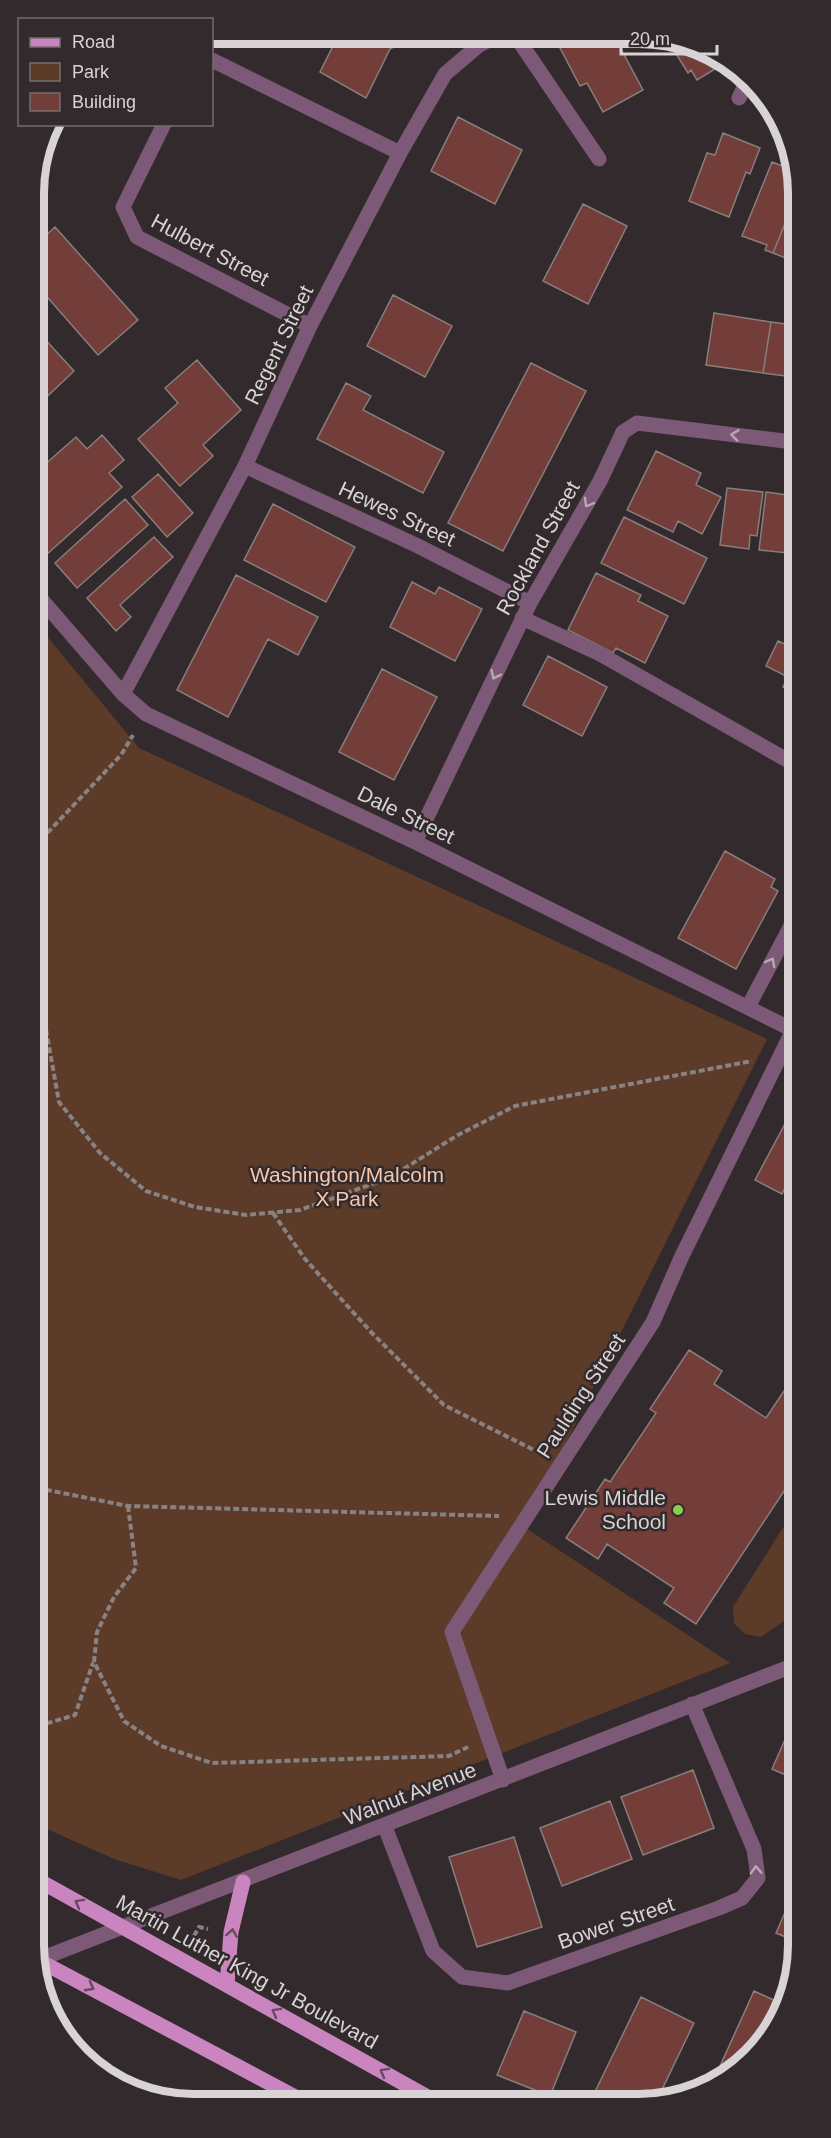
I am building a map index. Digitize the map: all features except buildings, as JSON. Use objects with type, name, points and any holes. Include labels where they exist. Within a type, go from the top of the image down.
[{"type":"main road","points":[[227,1985],[231,1932],[243,1882]]},
{"type":"main road","name":"Martin Luther King Jr Boulevard","points":[[43,1883],[422,2094]]},
{"type":"main road","points":[[45,1964],[290,2094]]},
{"type":"street","name":"Regent Street","points":[[123,694],[245,466],[310,326],[400,153],[445,74],[483,43]]},
{"type":"street","points":[[521,43],[599,159]]},
{"type":"street","points":[[213,60],[400,153]]},
{"type":"street","points":[[739,98],[744,87]]},
{"type":"street","name":"Hulbert Street","points":[[163,126],[123,207],[136,237],[310,326]]},
{"type":"street","name":"Rockland Street","points":[[415,842],[522,618],[600,482],[623,432],[637,423],[788,441]]},
{"type":"street","name":"Hewes Street","points":[[245,466],[416,545],[530,603]]},
{"type":"street","name":"Dale Street","points":[[44,602],[123,694],[146,714],[415,842],[788,1028]]},
{"type":"street","points":[[522,618],[600,654],[788,760]]},
{"type":"street","points":[[748,1007],[788,932]]},
{"type":"street","name":"Paulding Street","points":[[503,1780],[452,1632],[654,1322],[686,1248],[788,1043]]},
{"type":"street","name":"Walnut Avenue","points":[[44,1957],[121,1926],[385,1827],[787,1668]]},
{"type":"street","name":"Bower Street","points":[[385,1827],[433,1951],[462,1977],[508,1983],[742,1899],[758,1878],[754,1849],[692,1704]]},
{"type":"path","points":[[44,837],[122,755],[146,714]]},
{"type":"path","points":[[44,1005],[59,1102],[100,1153],[146,1191],[195,1207],[246,1215],[300,1210],[389,1178],[458,1135],[515,1106],[736,1065],[782,1053]]},
{"type":"path","points":[[273,1213],[304,1258],[371,1332],[444,1405],[561,1464]]},
{"type":"path","points":[[43,1489],[128,1506],[527,1516]]},
{"type":"path","points":[[43,1724],[75,1715],[94,1662],[97,1632],[114,1597],[136,1568],[128,1506]]},
{"type":"path","points":[[94,1662],[124,1721],[160,1746],[212,1763],[449,1756],[488,1738]]},
{"type":"path","points":[[194,1936],[199,1927],[211,1929]]},
{"type":"green space","name":"Washington/Malcolm X Park","points":[[44,633],[139,748],[767,1039],[524,1527],[730,1663],[181,1880],[114,1859],[43,1827]]},
{"type":"green space","points":[[787,1521],[787,1619],[761,1637],[745,1634],[734,1623],[733,1607]]},
{"type":"place","name":"Lewis Middle School","points":[[678,1510]]}]
